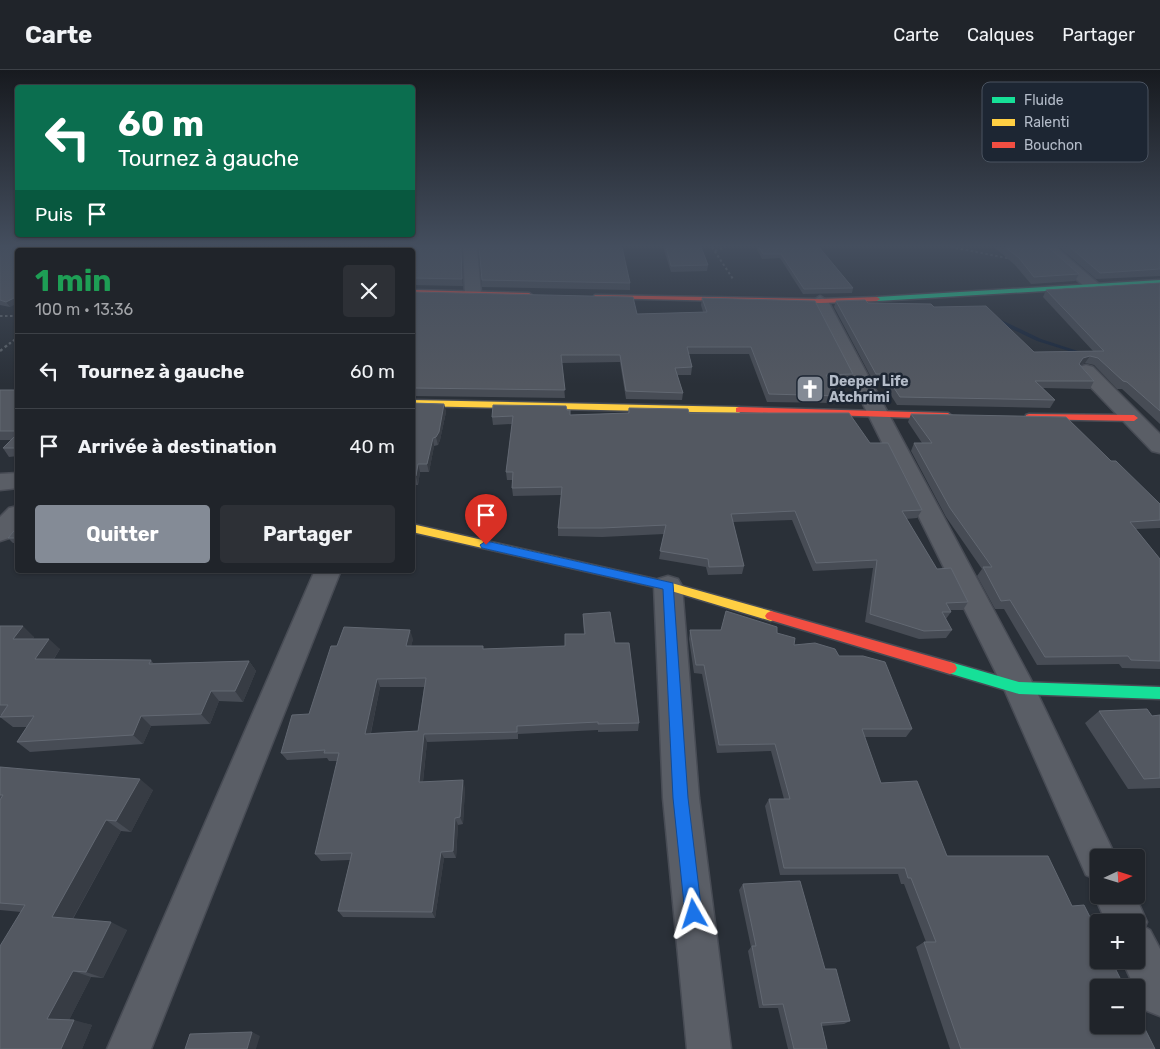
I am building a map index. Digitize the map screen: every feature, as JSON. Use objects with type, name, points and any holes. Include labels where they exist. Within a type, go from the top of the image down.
[{"type":"street","points":[[455,293],[539,295]]},
{"type":"street","points":[[587,296],[820,301],[989,293]]},
{"type":"street","points":[[820,301],[1019,688],[1093,849]]},
{"type":"street","points":[[1086,371],[1160,446]]},
{"type":"street","points":[[415,403],[619,406],[956,416]]},
{"type":"street","points":[[1016,416],[1134,418]]},
{"type":"street","points":[[0,482],[15,480]]},
{"type":"street","points":[[0,532],[15,517]]},
{"type":"street","points":[[415,529],[668,586],[1019,688],[1160,693]]},
{"type":"street","points":[[129,1049],[327,573]]},
{"type":"street","points":[[668,586],[681,798],[709,1049]]},
{"type":"street","points":[[1145,963],[1160,995]]},
{"type":"path","points":[[743,293],[748,300]]},
{"type":"path","points":[[0,316],[15,316]]},
{"type":"path","points":[[0,351],[15,339]]},
{"type":"building","points":[[0,293],[15,293],[15,298],[6,302],[0,300]]},
{"type":"building","points":[[415,293],[633,297],[637,314],[707,312],[702,298],[815,301],[853,374],[826,375],[839,396],[769,394],[751,347],[687,347],[692,367],[675,368],[683,393],[626,391],[620,355],[561,355],[565,390],[415,388]]},
{"type":"building","points":[[1049,293],[1160,293],[1160,411],[1098,358],[1090,356],[1083,358],[1079,364],[1094,381],[1035,381],[1055,400],[900,397],[885,374],[876,374],[836,301],[865,300],[868,303],[931,304],[934,307],[986,306],[1034,352],[1104,351]]},
{"type":"building","points":[[0,390],[15,390],[15,431],[0,431]]},
{"type":"building","points":[[415,403],[444,404],[439,432],[433,438],[427,464],[418,464],[416,476]]},
{"type":"building","points":[[493,405],[566,406],[567,410],[570,410],[570,415],[629,413],[629,408],[688,409],[689,413],[849,413],[870,443],[888,443],[922,510],[902,511],[937,569],[951,568],[968,602],[946,603],[951,612],[942,612],[952,630],[924,631],[870,614],[877,560],[816,563],[795,511],[731,514],[744,566],[709,567],[708,559],[660,551],[666,525],[558,528],[562,487],[512,488],[513,472],[506,472],[513,416],[492,417]]},
{"type":"building","points":[[911,414],[1066,417],[1111,461],[1116,461],[1160,504],[1160,520],[1130,522],[1160,559],[1160,661],[1131,660],[1128,656],[1045,657],[1010,600],[1001,601],[983,567],[992,567],[950,508],[914,443],[932,443]]},
{"type":"building","points":[[15,436],[15,448],[3,448]]},
{"type":"building","points":[[15,530],[15,538],[8,538]]},
{"type":"building","points":[[726,611],[777,627],[777,633],[795,638],[794,645],[815,643],[835,649],[839,656],[863,656],[885,662],[912,729],[862,729],[881,783],[917,781],[947,856],[1048,856],[1072,906],[1084,905],[1090,917],[1090,969],[1116,969],[1120,979],[1090,979],[1090,1034],[1145,1034],[1145,1029],[1155,1049],[961,1049],[924,942],[936,942],[911,878],[908,878],[905,868],[784,868],[769,799],[790,799],[775,744],[719,745],[704,665],[696,665],[690,630],[721,630]]},
{"type":"building","points":[[610,612],[615,643],[629,643],[639,723],[598,724],[598,722],[517,726],[517,732],[424,734],[419,782],[463,780],[460,817],[455,818],[453,851],[441,852],[432,912],[338,911],[352,853],[315,854],[339,753],[324,753],[325,750],[281,753],[292,715],[309,714],[331,646],[337,646],[344,627],[410,630],[406,646],[483,646],[483,649],[565,646],[565,634],[585,634],[583,614]],"holes":[[[426,678],[418,731],[365,734],[377,679]]]},
{"type":"building","points":[[0,626],[23,626],[13,639],[49,639],[35,659],[151,660],[149,664],[249,661],[235,691],[211,691],[201,714],[141,716],[133,735],[17,742],[34,716],[0,717],[8,705],[0,705]]},
{"type":"building","points":[[1147,709],[1152,716],[1160,715],[1160,778],[1144,779],[1099,711]]},
{"type":"building","points":[[0,767],[140,779],[116,821],[106,820],[52,917],[111,922],[86,972],[73,971],[47,1019],[74,1020],[61,1049],[0,1049],[0,946],[25,905],[0,903],[0,800],[3,795],[0,795]]},
{"type":"building","points":[[800,881],[825,969],[836,969],[850,1021],[821,1023],[827,1049],[794,1049],[783,1004],[763,1005],[752,946],[756,946],[743,884]]},
{"type":"building","points":[[252,1032],[247,1049],[185,1049],[190,1034]]},
{"type":"waterway","points":[[993,318],[1039,340],[1087,355]]},
{"type":"traffic: fast","points":[[877,299],[982,293]]},
{"type":"traffic: fast","points":[[950,668],[1019,688],[1160,693]]},
{"type":"traffic: slow","points":[[415,403],[739,410]]},
{"type":"traffic: slow","points":[[415,529],[668,586],[771,616]]},
{"type":"traffic: jam","points":[[439,293],[529,295]]},
{"type":"traffic: jam","points":[[597,296],[820,301],[877,299]]},
{"type":"traffic: jam","points":[[739,410],[948,416]]},
{"type":"traffic: jam","points":[[1029,417],[1134,418]]},
{"type":"traffic: jam","points":[[771,616],[950,668]]},
{"type":"place","name":"Deeper Life Atchrimi","points":[[810,389]]},
{"type":"route","points":[[486,545],[668,586],[681,798],[694,914]]}]
